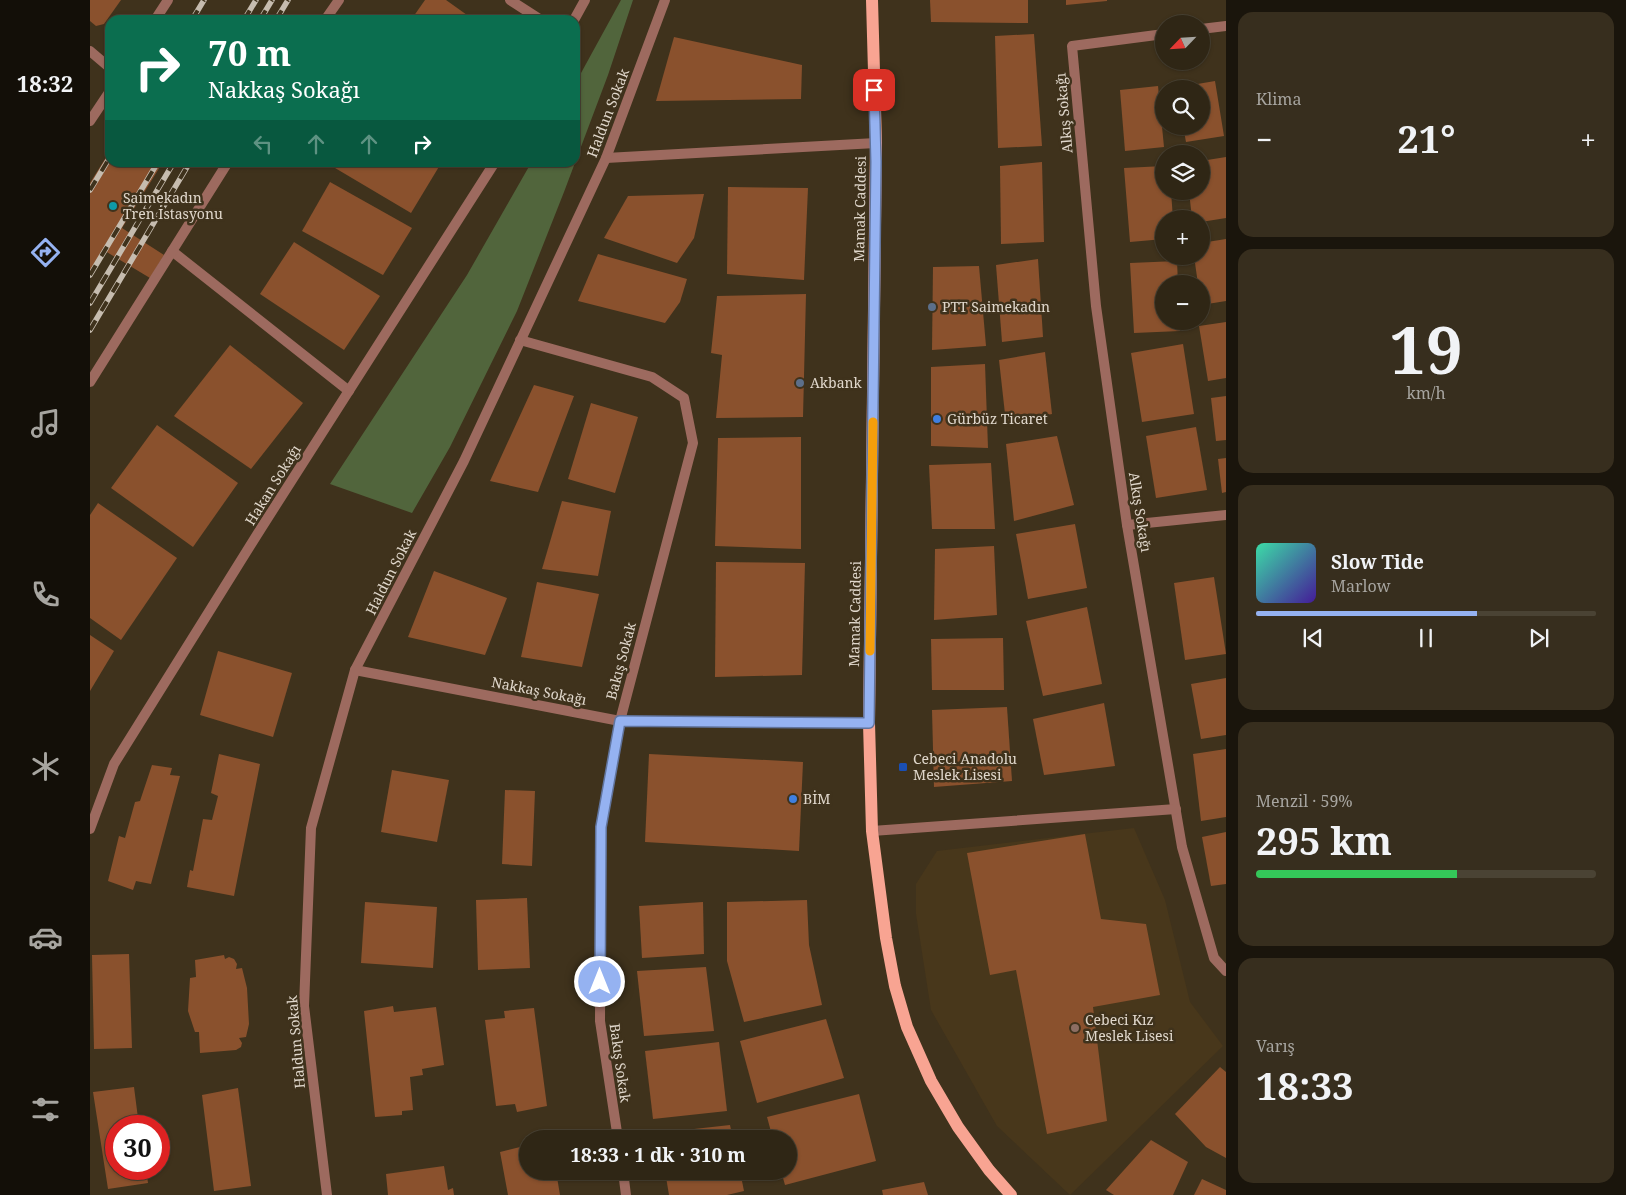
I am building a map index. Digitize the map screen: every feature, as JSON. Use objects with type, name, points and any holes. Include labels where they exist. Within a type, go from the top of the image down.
[{"type":"main road","name":"Mamak Caddesi","points":[[872,0],[876,143],[869,723],[872,831],[886,938],[895,986],[907,1027],[931,1081],[958,1127],[989,1170],[1011,1195]]},
{"type":"street","points":[[158,15],[168,0]]},
{"type":"street","points":[[328,15],[339,0]]},
{"type":"street","points":[[510,0],[533,15]]},
{"type":"street","points":[[577,15],[585,0]]},
{"type":"street","name":"Haldun Sokak","points":[[327,1195],[304,1006],[311,828],[355,670],[464,461],[606,158],[665,0]]},
{"type":"street","points":[[1210,28],[1226,26]]},
{"type":"street","name":"Alkış Sokağı","points":[[1155,35],[1072,46],[1096,306],[1127,525],[1182,846],[1214,958],[1226,971]]},
{"type":"street","points":[[90,50],[105,64]]},
{"type":"street","points":[[90,121],[105,98]]},
{"type":"street","points":[[606,158],[876,143]]},
{"type":"street","points":[[90,382],[225,167]]},
{"type":"street","name":"Hakan Sokağı","points":[[90,829],[114,764],[492,167]]},
{"type":"street","points":[[172,251],[349,391]]},
{"type":"street","name":"Bakış Sokak","points":[[520,340],[652,377],[684,398],[694,443],[620,721],[601,827],[600,1021],[617,1130]]},
{"type":"street","points":[[1127,525],[1226,515]]},
{"type":"street","name":"Nakkaş Sokağı","points":[[355,670],[620,721],[869,723]]},
{"type":"street","points":[[872,831],[1176,809]]},
{"type":"street","points":[[624,1180],[626,1195]]},
{"type":"shaded area","name":"Cebeci Kız Meslek Lisesi","points":[[1134,828],[1165,900],[1190,1002],[1223,1046],[1070,1195],[997,1126],[931,1010],[916,914],[916,884],[937,851]]},
{"type":"green space","points":[[621,0],[633,0],[608,75],[580,149],[580,75]]},
{"type":"green space","points":[[529,167],[573,167],[517,311],[450,447],[412,513],[330,484],[467,275]]},
{"type":"building","points":[[90,0],[121,0],[110,15],[105,15],[104,24],[96,26],[90,21]]},
{"type":"building","points":[[425,0],[446,0],[467,15],[414,15]]},
{"type":"building","points":[[930,0],[1028,0],[1028,23],[931,22]]},
{"type":"building","points":[[1066,0],[1107,0],[1107,1],[1066,5]]},
{"type":"building","points":[[1034,34],[1042,146],[998,148],[995,36]]},
{"type":"building","points":[[674,37],[802,65],[801,99],[656,101]]},
{"type":"building","points":[[1215,81],[1224,136],[1186,142],[1185,135],[1210,135],[1210,82]]},
{"type":"building","points":[[1155,86],[1155,135],[1163,135],[1164,145],[1155,145],[1155,148],[1125,151],[1120,90]]},
{"type":"building","points":[[1226,157],[1226,218],[1210,221],[1210,210],[1191,210],[1190,200],[1210,200],[1210,160]]},
{"type":"building","name":"Saimekadın Tren İstasyonu","points":[[105,159],[105,167],[160,167],[122,228],[164,255],[150,278],[105,251],[90,274],[90,183]]},
{"type":"building","points":[[1042,162],[1044,242],[1001,244],[1000,166]]},
{"type":"building","points":[[1155,166],[1155,200],[1172,200],[1172,210],[1155,210],[1155,240],[1130,242],[1124,168]]},
{"type":"building","points":[[333,167],[439,167],[411,213]]},
{"type":"building","points":[[330,182],[412,228],[383,275],[302,231]]},
{"type":"building","points":[[728,187],[808,188],[804,280],[727,274]]},
{"type":"building","points":[[704,194],[694,238],[677,263],[604,238],[628,196]]},
{"type":"building","points":[[1226,239],[1226,301],[1210,304],[1210,275],[1197,275],[1195,265],[1210,265],[1210,242]]},
{"type":"building","points":[[294,242],[380,296],[344,350],[260,294]]},
{"type":"building","points":[[598,254],[687,279],[680,302],[665,323],[578,301]]},
{"type":"building","points":[[1038,259],[1043,337],[1002,342],[996,265]]},
{"type":"building","points":[[1155,262],[1155,265],[1177,265],[1178,275],[1155,275],[1155,330],[1180,331],[1134,333],[1130,263]]},
{"type":"building","points":[[979,266],[986,346],[932,350],[933,267]]},
{"type":"building","points":[[806,294],[803,417],[716,418],[722,355],[711,353],[717,296]]},
{"type":"building","points":[[1226,322],[1226,378],[1208,381],[1200,330],[1210,330],[1210,324]]},
{"type":"building","points":[[1183,344],[1194,414],[1142,422],[1131,353]]},
{"type":"building","points":[[230,345],[303,403],[251,469],[174,416]]},
{"type":"building","points":[[1045,352],[1052,414],[1006,423],[999,360]]},
{"type":"building","points":[[985,364],[988,448],[931,446],[931,367]]},
{"type":"building","points":[[534,385],[574,396],[538,492],[490,481]]},
{"type":"building","points":[[1226,396],[1226,440],[1216,441],[1211,398]]},
{"type":"building","points":[[591,403],[638,417],[615,493],[568,479]]},
{"type":"building","points":[[157,425],[238,483],[193,547],[111,488]]},
{"type":"building","points":[[1196,427],[1207,490],[1156,498],[1146,436]]},
{"type":"building","points":[[1057,436],[1074,505],[1014,521],[1006,444]]},
{"type":"building","points":[[801,437],[801,549],[715,546],[718,438]]},
{"type":"building","points":[[1226,458],[1226,492],[1222,493],[1218,459]]},
{"type":"building","points":[[991,463],[995,529],[932,529],[929,465]]},
{"type":"building","points":[[562,501],[611,511],[598,576],[542,569]]},
{"type":"building","points":[[98,503],[177,558],[121,640],[90,618],[90,515]]},
{"type":"building","points":[[1075,524],[1087,588],[1028,599],[1016,534]]},
{"type":"building","points":[[994,546],[997,615],[934,620],[935,549]]},
{"type":"building","points":[[716,562],[805,563],[802,675],[715,677]]},
{"type":"building","points":[[434,571],[507,598],[485,655],[408,637]]},
{"type":"building","points":[[1214,577],[1226,654],[1185,660],[1174,583]]},
{"type":"building","points":[[537,582],[599,594],[582,667],[521,657]]},
{"type":"building","points":[[1087,607],[1102,684],[1043,696],[1026,621]]},
{"type":"building","points":[[90,635],[114,651],[90,691]]},
{"type":"building","points":[[1003,638],[1004,690],[932,690],[931,639]]},
{"type":"building","points":[[218,651],[292,673],[273,737],[200,715]]},
{"type":"building","points":[[1226,678],[1226,735],[1201,739],[1191,684]]},
{"type":"building","points":[[1104,703],[1115,766],[1044,775],[1033,719]]},
{"type":"building","points":[[1007,707],[1012,781],[934,787],[932,710]]},
{"type":"building","points":[[1226,749],[1226,817],[1201,821],[1193,754]]},
{"type":"building","points":[[219,754],[260,764],[234,896],[187,887],[190,870],[193,871],[203,819],[212,820],[218,796],[211,793]]},
{"type":"building","points":[[649,754],[803,762],[799,851],[645,842]]},
{"type":"building","points":[[152,765],[172,768],[170,775],[180,776],[151,884],[136,881],[133,890],[108,881],[119,836],[125,838],[135,802],[140,801]]},
{"type":"building","points":[[392,770],[449,780],[437,842],[381,832]]},
{"type":"building","points":[[505,790],[535,791],[532,866],[502,864]]},
{"type":"building","points":[[1226,832],[1226,884],[1211,886],[1202,837]]},
{"type":"building","points":[[1085,834],[1101,919],[1146,924],[1160,995],[1093,1007],[1107,1121],[1047,1134],[1016,970],[990,975],[967,853]]},
{"type":"building","points":[[527,898],[530,968],[478,970],[476,900]]},
{"type":"building","points":[[807,900],[809,945],[822,1005],[744,1022],[727,961],[727,902]]},
{"type":"building","points":[[365,902],[437,907],[433,968],[361,963]]},
{"type":"building","points":[[703,902],[704,954],[642,958],[639,906]]},
{"type":"building","points":[[129,954],[132,1048],[94,1049],[92,955]]},
{"type":"building","points":[[224,955],[225,959],[229,957],[234,959],[237,964],[236,969],[242,968],[247,988],[249,1024],[246,1037],[239,1038],[242,1043],[241,1047],[236,1050],[200,1053],[199,1032],[195,1032],[188,1011],[190,978],[196,977],[195,960]]},
{"type":"building","points":[[706,967],[714,1031],[644,1036],[637,971]]},
{"type":"building","points":[[393,1006],[394,1012],[436,1007],[444,1065],[422,1069],[423,1075],[410,1077],[413,1110],[402,1111],[402,1115],[375,1117],[364,1011]]},
{"type":"building","points":[[534,1008],[547,1106],[517,1112],[515,1104],[496,1106],[485,1020],[505,1018],[504,1011]]},
{"type":"building","points":[[826,1019],[844,1078],[757,1103],[740,1041]]},
{"type":"building","points":[[719,1042],[727,1111],[653,1119],[645,1051]]},
{"type":"building","points":[[1220,1067],[1226,1072],[1226,1158],[1206,1147],[1175,1114]]},
{"type":"building","points":[[134,1087],[138,1115],[105,1115],[105,1170],[93,1092]]},
{"type":"building","points":[[238,1088],[251,1186],[214,1191],[202,1095]]},
{"type":"building","points":[[859,1094],[876,1161],[785,1185],[784,1180],[797,1180],[797,1130],[771,1130],[767,1117]]},
{"type":"building","points":[[730,1125],[731,1130],[685,1130]]},
{"type":"building","points":[[1151,1140],[1188,1162],[1173,1195],[1114,1195],[1106,1190]]},
{"type":"building","points":[[519,1147],[519,1180],[558,1180],[560,1195],[508,1195],[500,1152]]},
{"type":"building","points":[[444,1166],[448,1190],[453,1188],[454,1195],[388,1195],[386,1174]]},
{"type":"building","points":[[1202,1179],[1226,1190],[1226,1195],[1194,1195]]},
{"type":"building","points":[[107,1180],[148,1180],[148,1183],[108,1189]]},
{"type":"building","points":[[666,1180],[742,1180],[744,1191],[727,1195],[669,1195]]},
{"type":"building","points":[[924,1182],[928,1195],[883,1195],[882,1190]]},
{"type":"railway","points":[[195,15],[204,0]]},
{"type":"railway","points":[[247,15],[256,0]]},
{"type":"railway","points":[[263,15],[272,0]]},
{"type":"railway","points":[[279,15],[288,0]]},
{"type":"railway","points":[[90,190],[105,165]]},
{"type":"railway","points":[[90,275],[155,167]]},
{"type":"railway","points":[[90,303],[171,167]]},
{"type":"railway","points":[[90,330],[187,167]]},
{"type":"slow traffic","points":[[870,651],[873,422]]},
{"type":"place","name":"Saimekadın Tren İstasyonu","points":[[113,206]]},
{"type":"place","name":"PTT Saimekadın","points":[[932,307]]},
{"type":"place","name":"Akbank","points":[[800,383]]},
{"type":"place","name":"Gürbüz Ticaret","points":[[937,419]]},
{"type":"place","name":"Cebeci Anadolu Meslek Lisesi","points":[[903,767]]},
{"type":"place","name":"BİM","points":[[793,799]]},
{"type":"place","name":"Cebeci Kız Meslek Lisesi","points":[[1075,1028]]},
{"type":"route","points":[[600,982],[601,827],[620,721],[869,723],[876,162],[874,90]]}]
